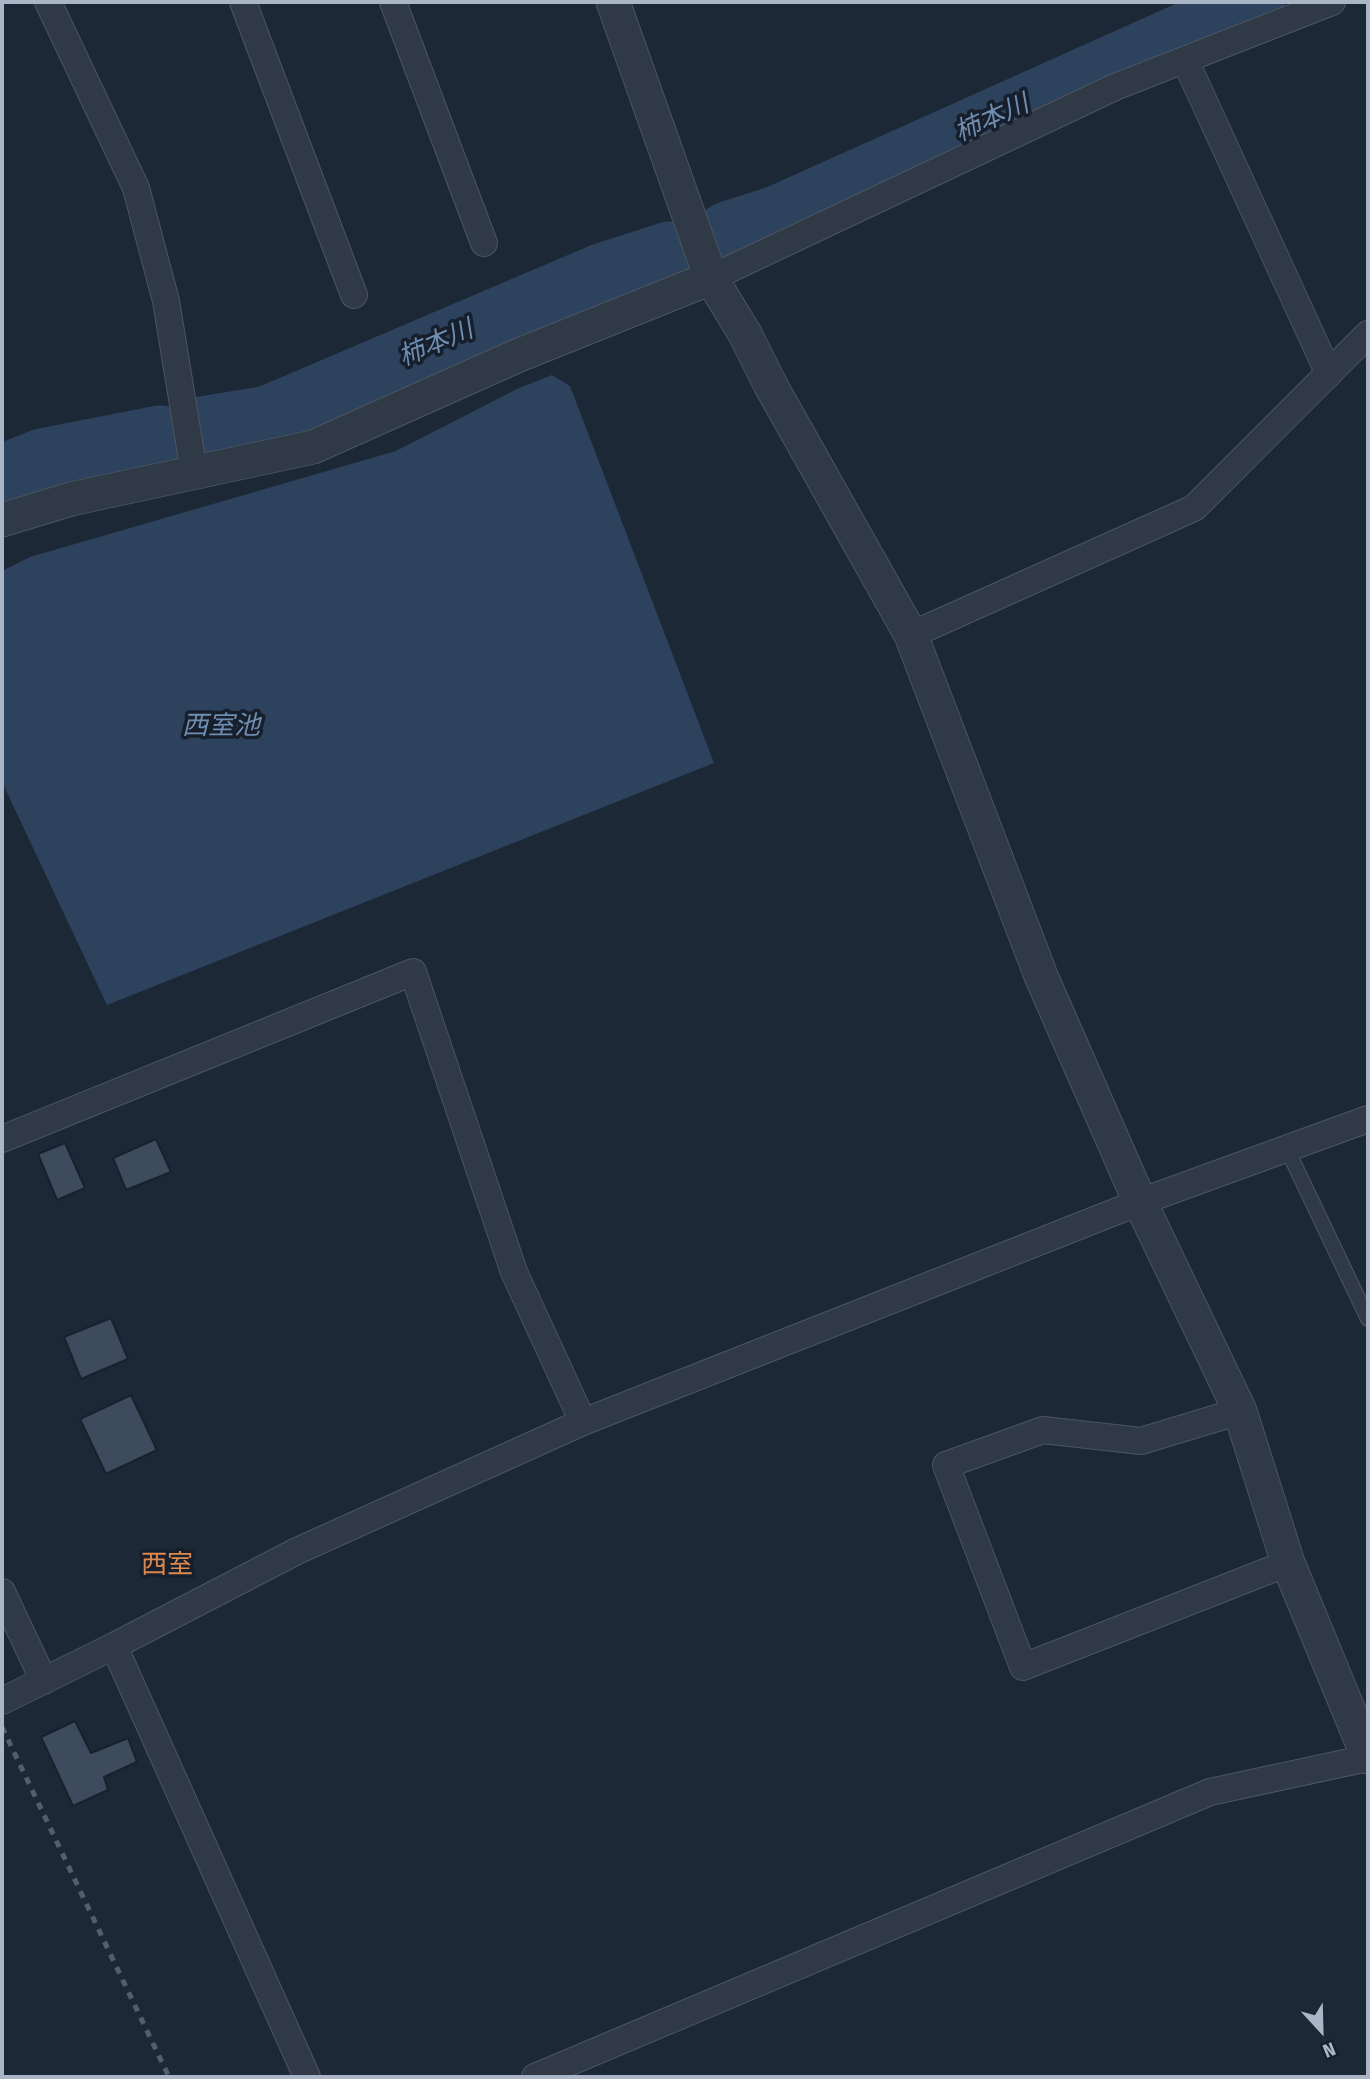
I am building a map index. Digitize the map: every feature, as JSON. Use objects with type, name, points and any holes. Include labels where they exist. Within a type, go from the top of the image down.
[{"type":"street","points":[[48,2],[136,188],[166,301],[194,472]]},
{"type":"street","points":[[243,2],[354,295]]},
{"type":"street","points":[[393,2],[484,243]]},
{"type":"street","points":[[535,2077],[1210,1791],[1368,1757],[1288,1563],[1241,1411],[1140,1202],[1041,976],[911,635],[771,386],[745,334],[711,278],[613,2]]},
{"type":"street","points":[[2,520],[71,499],[313,447],[519,355],[711,278],[1115,87],[1332,2]]},
{"type":"street","points":[[1185,60],[1329,374]]},
{"type":"street","points":[[911,635],[1194,508],[1368,334]]},
{"type":"street","points":[[2,1139],[413,972],[514,1272],[583,1422]]},
{"type":"street","points":[[2,1701],[297,1551],[583,1422],[1140,1202],[1368,1119]]},
{"type":"street","points":[[1241,1411],[1141,1441],[1043,1430],[946,1465],[1023,1667],[1288,1563]]},
{"type":"street","points":[[2,1592],[44,1681]]},
{"type":"street","points":[[114,1646],[307,2077]]},
{"type":"lane","points":[[1287,1149],[1368,1319]]},
{"type":"water","name":"西室池","points":[[552,375],[570,386],[714,763],[107,1005],[2,782],[2,571],[30,557],[396,451],[517,389]]},
{"type":"building","points":[[156,1139],[171,1172],[126,1190],[113,1158]]},
{"type":"building","points":[[65,1143],[85,1188],[57,1200],[38,1154]]},
{"type":"building","points":[[111,1318],[128,1359],[81,1379],[64,1337]]},
{"type":"building","points":[[131,1395],[157,1450],[106,1474],[80,1419]]},
{"type":"building","points":[[75,1721],[91,1753],[128,1738],[137,1762],[104,1777],[108,1790],[73,1806],[41,1737]]},
{"type":"waterway","name":"柿本川","points":[[727,232],[777,216],[1254,2]]},
{"type":"waterway","name":"柿本川","points":[[201,427],[268,416],[601,274],[669,252]]},
{"type":"waterway","name":"柿本川","points":[[2,475],[42,459],[160,436]]},
{"type":"railway","points":[[2,1727],[169,2077]]},
{"type":"district","name":"西室","points":[[167,1566]]}]
